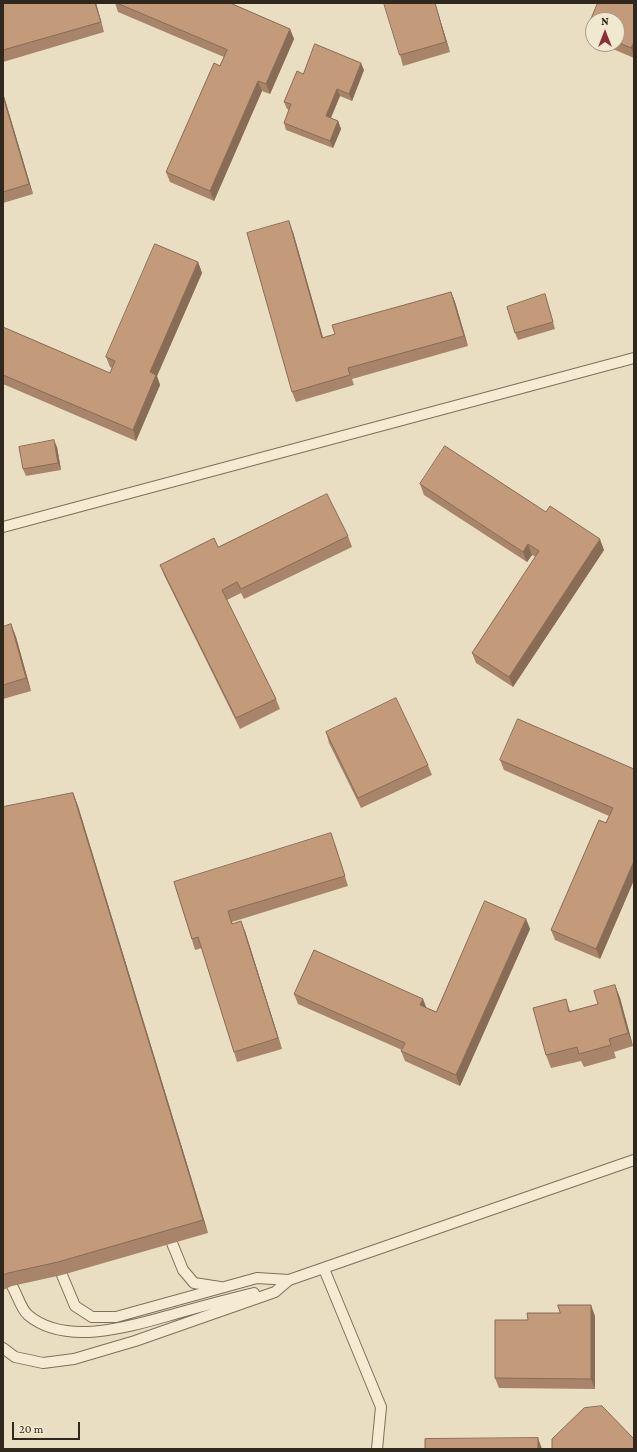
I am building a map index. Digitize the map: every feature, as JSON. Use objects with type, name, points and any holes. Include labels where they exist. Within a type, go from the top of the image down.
[{"type":"lane","points":[[3,528],[634,358]]},
{"type":"lane","points":[[12,1286],[27,1315],[48,1327],[79,1332],[110,1330],[137,1324],[286,1282],[634,1160]]},
{"type":"lane","points":[[172,1243],[183,1270],[194,1283],[222,1288]]},
{"type":"lane","points":[[324,1269],[381,1407],[377,1449]]},
{"type":"lane","points":[[62,1275],[75,1306],[92,1317],[116,1317],[257,1278],[286,1282]]},
{"type":"lane","points":[[3,1348],[15,1357],[43,1363],[74,1359],[135,1340],[275,1292],[286,1282]]},
{"type":"building","points":[[95,3],[101,22],[3,50],[3,4]]},
{"type":"building","points":[[117,3],[230,3],[290,29],[266,84],[258,81],[210,191],[166,172],[214,63],[220,66],[227,50]]},
{"type":"building","points":[[384,3],[435,3],[446,42],[400,55]]},
{"type":"building","points":[[598,3],[634,3],[634,42],[631,48],[625,45],[625,12],[594,12]]},
{"type":"building","points":[[315,44],[361,63],[349,94],[337,89],[326,116],[338,121],[330,141],[284,123],[291,104],[284,102],[297,71],[303,74]]},
{"type":"building","points":[[3,96],[29,184],[3,192]]},
{"type":"building","points":[[289,221],[322,338],[335,334],[332,325],[451,292],[464,336],[348,368],[350,375],[292,392],[247,233]]},
{"type":"building","points":[[155,244],[198,262],[150,372],[156,375],[133,430],[3,375],[3,327],[110,373],[115,361],[106,357]]},
{"type":"building","points":[[545,294],[553,322],[515,333],[507,307]]},
{"type":"building","points":[[54,440],[58,463],[23,469],[19,447]]},
{"type":"building","points":[[445,446],[546,512],[550,506],[600,539],[509,677],[472,653],[539,551],[528,544],[523,552],[420,484]]},
{"type":"building","points":[[327,494],[348,536],[241,589],[237,582],[222,590],[276,699],[236,718],[160,565],[214,538],[218,547]]},
{"type":"building","points":[[11,624],[26,678],[3,685],[3,627]]},
{"type":"building","points":[[396,698],[428,765],[358,798],[326,732]]},
{"type":"building","points":[[518,719],[634,769],[634,861],[596,949],[551,930],[599,820],[606,823],[613,808],[500,760]]},
{"type":"building","points":[[73,793],[203,1220],[58,1262],[3,1275],[3,807]]},
{"type":"building","points":[[331,833],[345,876],[228,911],[232,924],[241,921],[278,1038],[234,1052],[198,937],[192,939],[174,882]]},
{"type":"building","points":[[485,901],[526,919],[456,1075],[401,1051],[405,1043],[294,994],[314,950],[423,999],[420,1005],[436,1012]]},
{"type":"building","points":[[615,985],[628,1033],[609,1039],[611,1045],[579,1054],[577,1047],[546,1055],[533,1008],[566,999],[569,1012],[598,1004],[594,991]]},
{"type":"building","points":[[558,1305],[591,1305],[591,1379],[495,1378],[495,1320],[528,1320],[527,1313],[560,1313]]},
{"type":"building","points":[[602,1406],[634,1439],[634,1449],[552,1449],[552,1439],[584,1408]]},
{"type":"building","points":[[538,1438],[538,1449],[425,1449],[425,1439]]}]
